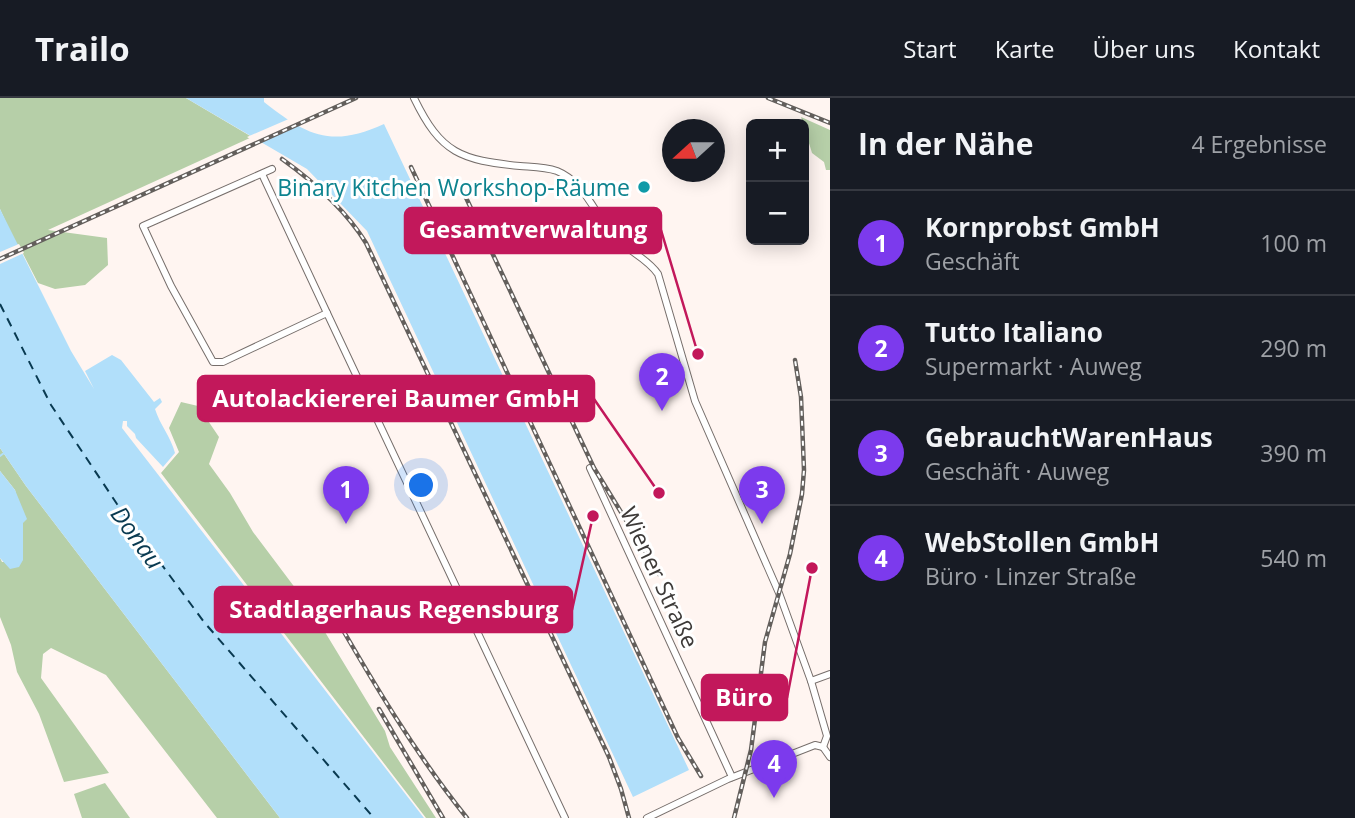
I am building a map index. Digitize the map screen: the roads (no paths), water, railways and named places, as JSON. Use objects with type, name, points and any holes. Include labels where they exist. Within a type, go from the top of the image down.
[{"type":"street","points":[[414,98],[430,127],[457,153],[480,162],[546,168],[559,172],[579,187],[612,234],[631,252],[649,263],[658,274],[692,393],[741,511],[779,593],[811,681],[827,736],[823,747]]},
{"type":"street","points":[[272,169],[143,226],[213,362],[223,362],[327,313]]},
{"type":"street","points":[[262,174],[565,818]]},
{"type":"street","name":"Wiener Straße","points":[[590,468],[732,777]]},
{"type":"street","points":[[811,681],[830,674]]},
{"type":"street","points":[[648,818],[732,777],[815,745],[823,747],[830,757]]},
{"type":"water","points":[[186,98],[264,98],[264,102],[294,123],[321,135],[335,137],[366,131],[384,124],[689,770],[633,797],[367,231],[307,169]]},
{"type":"water","name":"Donau","points":[[0,209],[71,351],[94,389],[85,371],[112,355],[121,360],[154,402],[160,398],[162,402],[155,409],[175,453],[163,467],[136,438],[127,426],[127,421],[123,421],[122,428],[424,818],[280,818],[26,486],[0,448]]},
{"type":"water","points":[[0,471],[15,490],[27,519],[23,523],[23,560],[19,567],[10,569],[0,558]]},
{"type":"waterway","points":[[0,456],[4,453]]},
{"type":"railway","points":[[0,259],[356,98]]},
{"type":"railway","points":[[768,98],[830,123]]},
{"type":"railway","points":[[282,159],[328,197],[349,219],[366,243],[609,757],[629,818]]},
{"type":"railway","points":[[411,167],[678,738],[701,776]]},
{"type":"railway","points":[[460,185],[594,468],[659,574]]},
{"type":"railway","points":[[734,818],[751,750],[765,642],[790,554],[802,494],[804,470],[801,397],[795,360]]},
{"type":"railway","points":[[329,606],[411,741],[467,818]]},
{"type":"railway","points":[[379,709],[443,818]]},
{"type":"place","name":"Binary Kitchen Workshop-Räume","points":[[644,187]]},
{"type":"place","name":"Gesamtverwaltung","points":[[698,354]]},
{"type":"place","name":"Tutto Italiano","points":[[662,411]]},
{"type":"place","name":"Autolackiererei Baumer GmbH","points":[[659,493]]},
{"type":"place","name":"Stadtlagerhaus Regensburg","points":[[593,516]]},
{"type":"place","name":"Kornprobst GmbH","points":[[346,524]]},
{"type":"place","name":"GebrauchtWarenHaus","points":[[762,524]]},
{"type":"place","name":"Büro","points":[[812,568]]},
{"type":"place","name":"WebStollen GmbH","points":[[774,798]]}]
